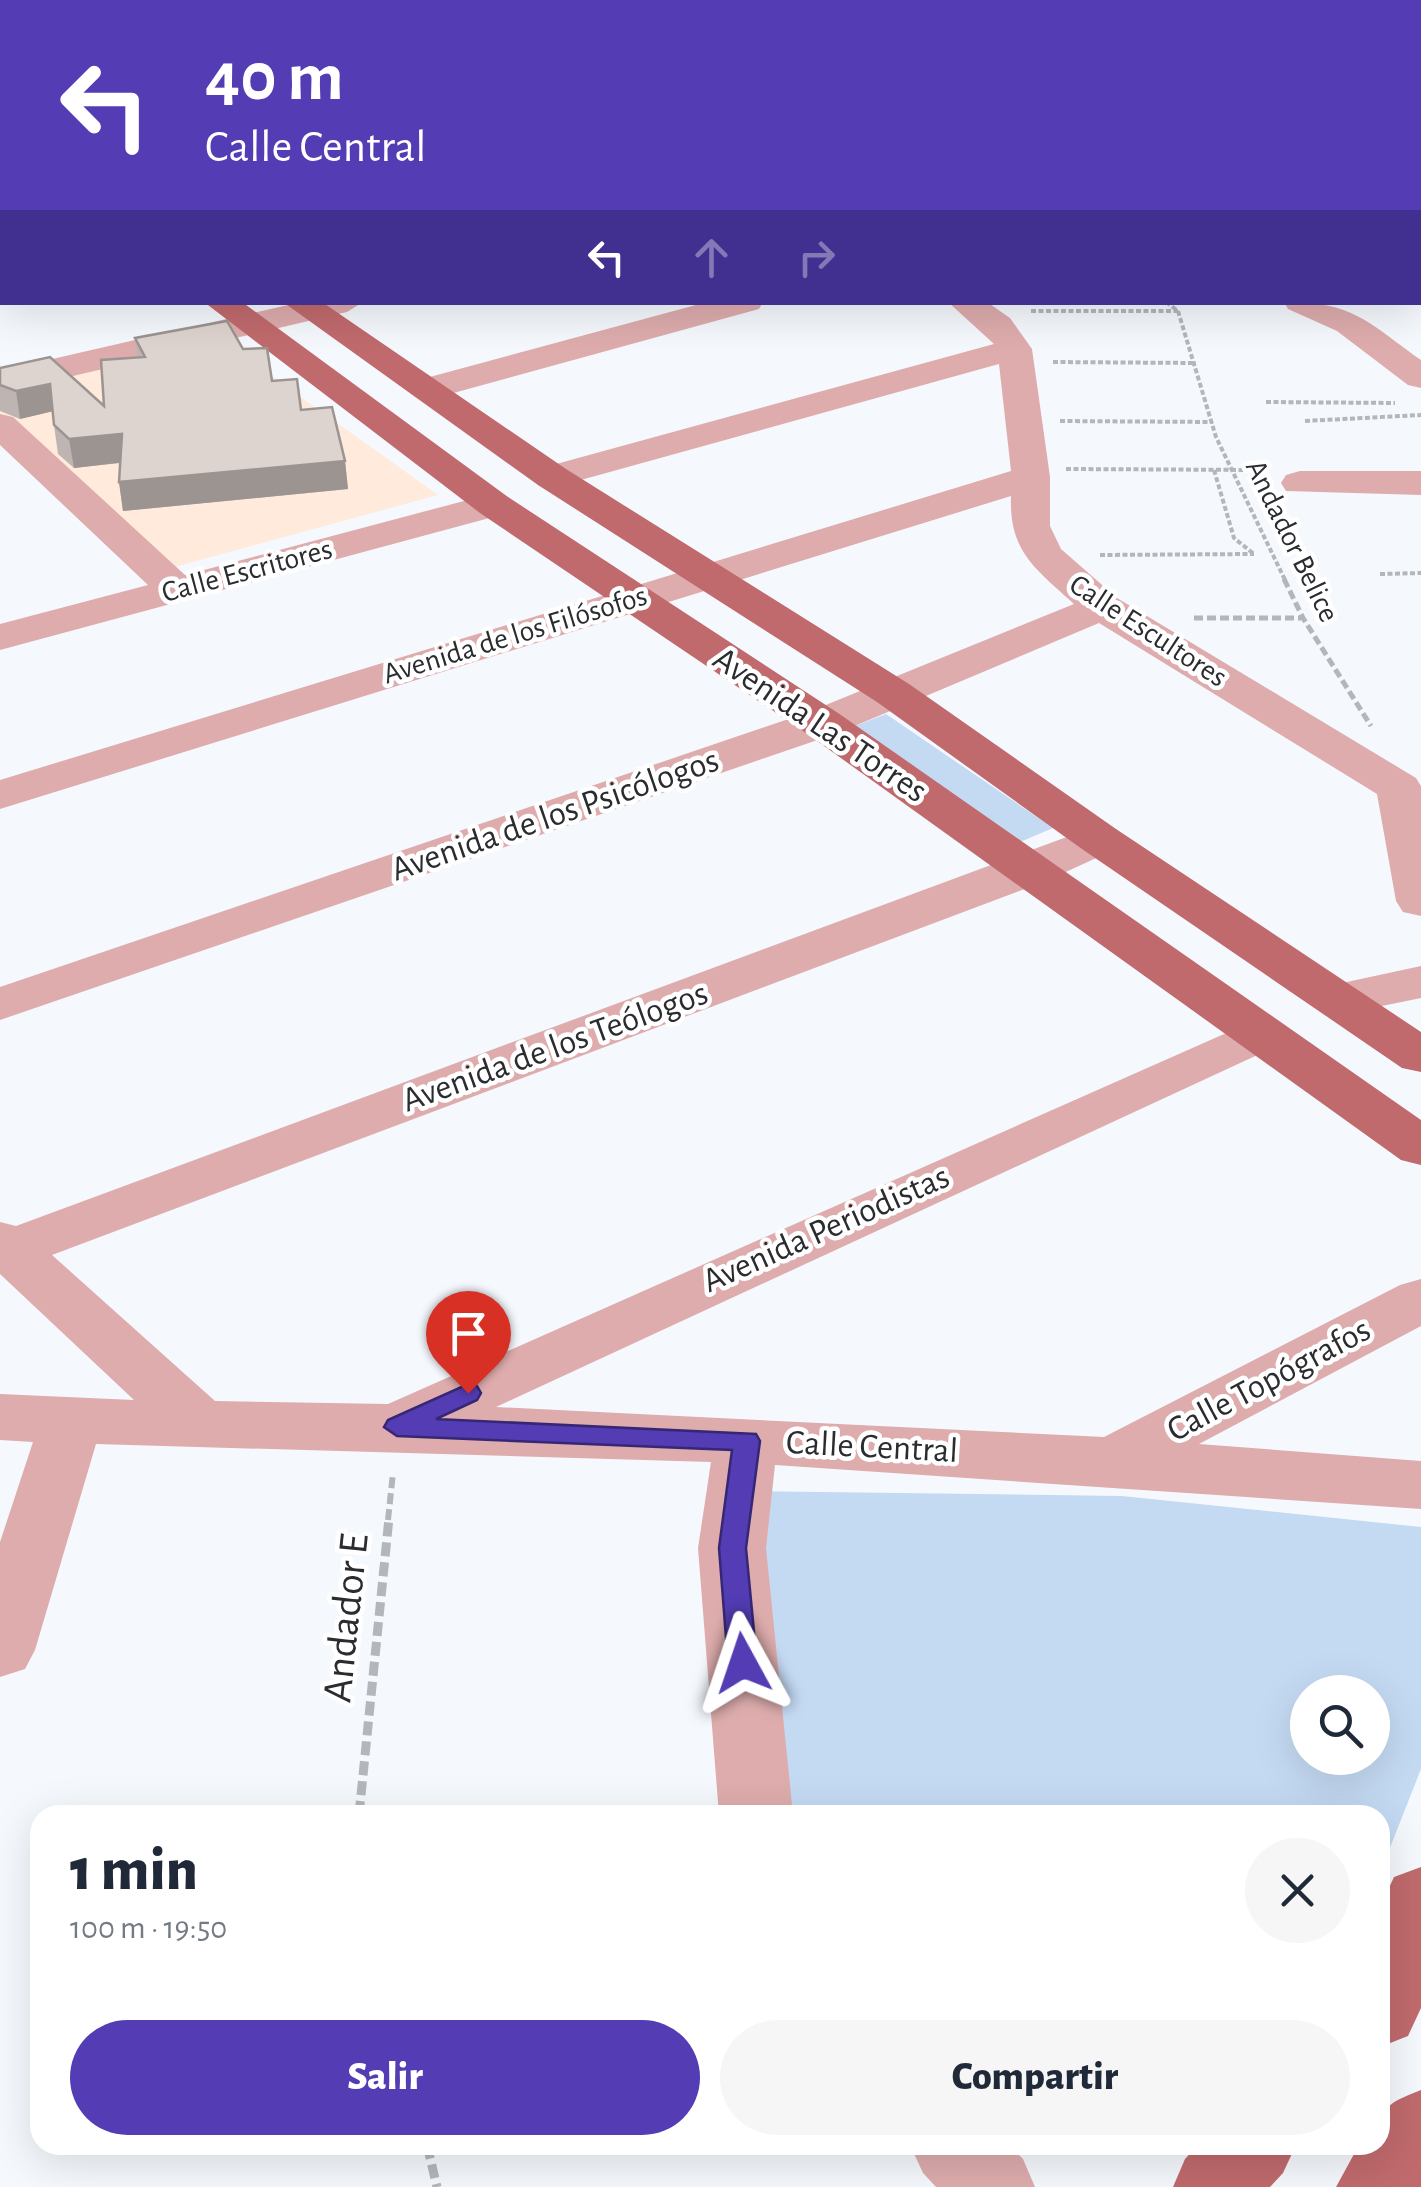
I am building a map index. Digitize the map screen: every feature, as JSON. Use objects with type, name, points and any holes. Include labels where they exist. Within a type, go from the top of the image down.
[{"type":"main road","name":"Avenida Las Torres","points":[[319,305],[552,477],[892,693],[1099,839],[1421,1056]]},
{"type":"main road","name":"Avenida Las Torres","points":[[235,313],[494,505],[822,723],[1421,1147]]},
{"type":"main road","points":[[1390,1984],[1421,1900]]},
{"type":"main road","points":[[1378,2187],[1421,2129]]},
{"type":"main road","points":[[1215,2187],[1245,2155]]},
{"type":"street","points":[[0,382],[235,313],[319,305]]},
{"type":"street","points":[[428,389],[736,305]]},
{"type":"street","points":[[1307,305],[1349,324],[1410,390]]},
{"type":"street","points":[[1348,305],[1421,348]]},
{"type":"street","points":[[552,477],[1016,356],[998,324],[972,306]]},
{"type":"street","name":"Calle Escultores","points":[[1016,356],[1031,473],[1030,526],[1044,555],[1111,612],[1399,788]]},
{"type":"street","points":[[0,425],[177,590]]},
{"type":"street","name":"Avenida de los Filósofos","points":[[0,795],[1031,473]]},
{"type":"street","points":[[1300,483],[1421,482]]},
{"type":"street","name":"Calle Escritores","points":[[0,637],[494,505]]},
{"type":"street","name":"Avenida de los Psicólogos","points":[[0,1004],[822,723],[1111,612]]},
{"type":"street","points":[[1399,788],[1421,901]]},
{"type":"street","name":"Avenida de los Teólogos","points":[[4,1246],[1029,870],[1099,839]]},
{"type":"street","points":[[1338,999],[1421,982]]},
{"type":"street","name":"Avenida Periodistas","points":[[397,1427],[556,1351],[1258,1035]]},
{"type":"street","points":[[4,1246],[202,1426]]},
{"type":"street","name":"Calle Topógrafos","points":[[1117,1459],[1421,1300]]},
{"type":"street","name":"Calle Central","points":[[0,1417],[746,1441],[1117,1459],[1421,1485]]},
{"type":"street","points":[[0,1650],[71,1422]]},
{"type":"street","points":[[746,1441],[732,1548],[755,1805]]},
{"type":"street","points":[[962,2155],[993,2187]]},
{"type":"path","points":[[1170,305],[1178,311]]},
{"type":"path","points":[[972,306],[1178,311]]},
{"type":"path","name":"Andador Belice","points":[[1178,311],[1232,470],[1303,618],[1400,768],[1399,788]]},
{"type":"path","points":[[1016,356],[1196,363]]},
{"type":"path","points":[[1266,402],[1410,390]]},
{"type":"path","points":[[1305,421],[1421,415]]},
{"type":"path","points":[[1024,421],[1213,422]]},
{"type":"path","points":[[1044,555],[1254,554],[1234,538],[1214,470]]},
{"type":"path","points":[[1031,473],[1260,470]]},
{"type":"path","points":[[1380,574],[1421,573]]},
{"type":"path","points":[[1111,612],[1303,618]]},
{"type":"path","name":"Andador E","points":[[361,1805],[397,1427]]},
{"type":"path","points":[[429,2155],[437,2187]]},
{"type":"shaded area","points":[[220,338],[438,495],[171,568],[0,417],[0,389]]},
{"type":"shaded area","points":[[886,714],[1053,828],[1011,846],[842,731]]},
{"type":"shaded area","points":[[750,1491],[1122,1496],[1421,1527],[1421,1769],[1390,1848],[1390,1805],[775,1805]]},
{"type":"building","points":[[227,321],[243,349],[267,348],[272,381],[297,379],[301,410],[332,407],[345,461],[119,482],[122,434],[69,439],[54,425],[50,384],[16,391],[0,385],[0,368],[50,357],[104,406],[101,360],[145,357],[135,338]]},
{"type":"route","points":[[468,1393],[397,1427],[746,1441],[732,1548],[743,1663]]}]
